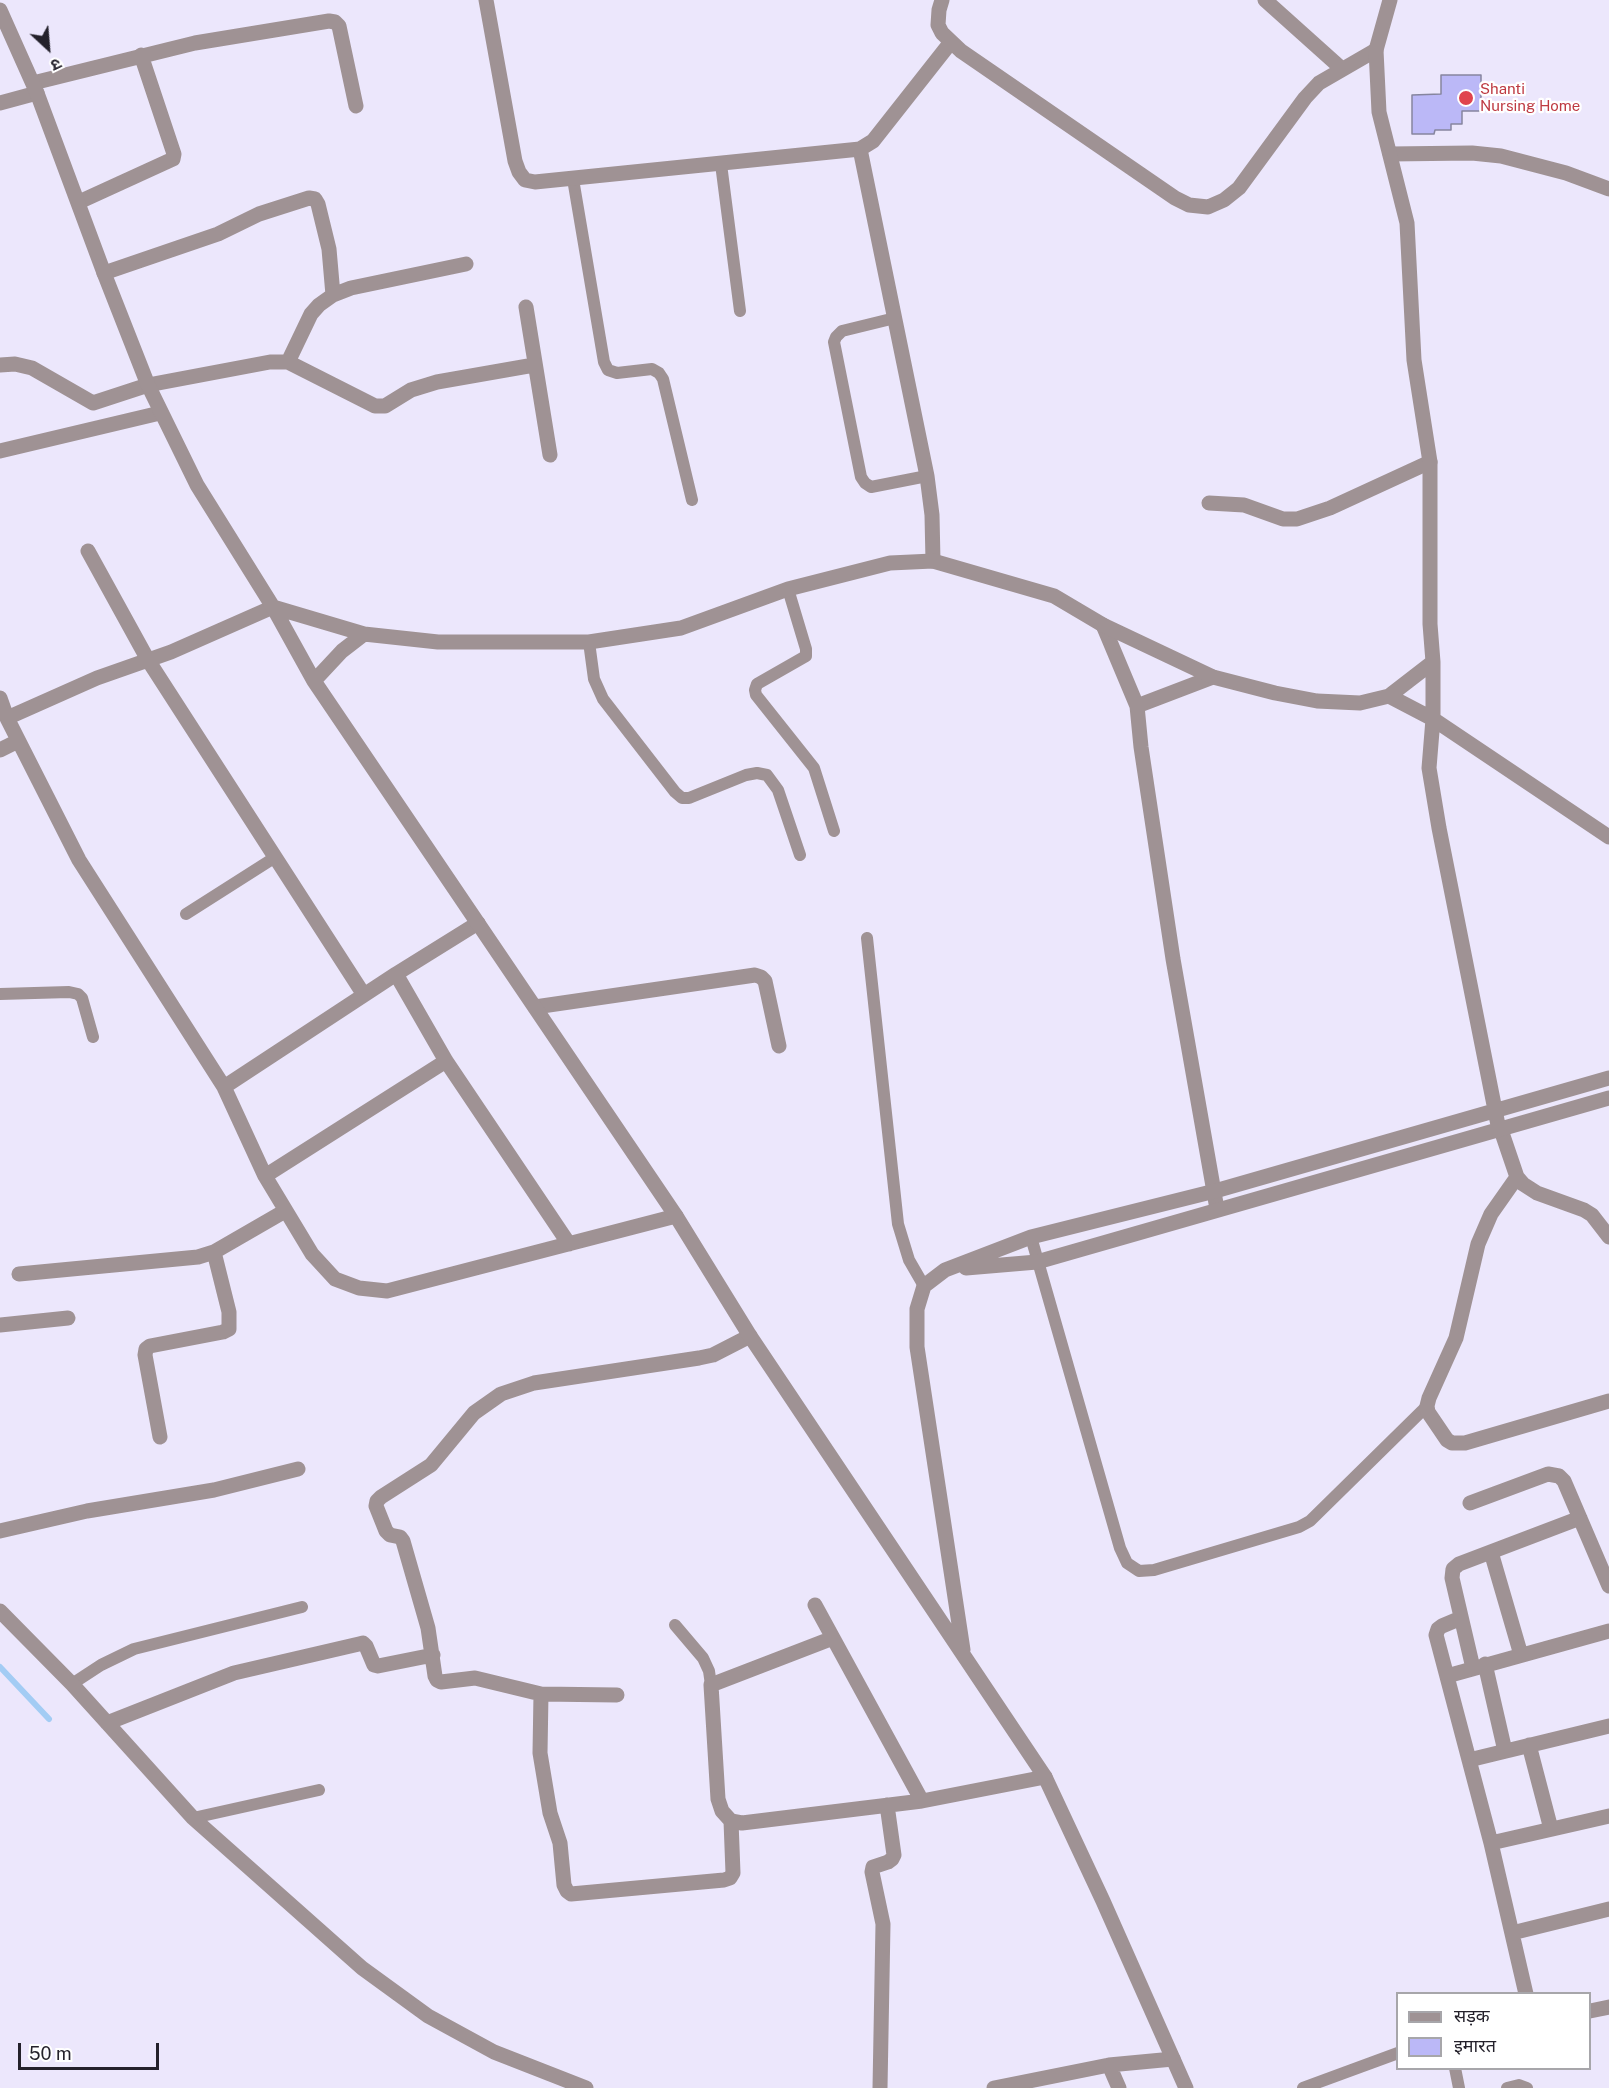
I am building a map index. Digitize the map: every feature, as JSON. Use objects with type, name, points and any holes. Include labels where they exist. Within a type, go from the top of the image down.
[{"type":"street","points":[[486,0],[519,172],[525,180],[535,182],[860,149],[873,141],[951,42]]},
{"type":"street","points":[[942,0],[938,25],[951,42],[1175,198],[1189,205],[1208,207],[1224,200],[1239,188],[1305,98],[1319,83],[1376,50]]},
{"type":"street","points":[[1265,0],[1342,69]]},
{"type":"street","points":[[1390,0],[1376,50],[1379,112],[1407,223],[1414,360],[1430,462],[1430,624],[1433,718],[1429,768],[1439,828],[1500,1130],[1517,1177],[1537,1193],[1592,1215],[1609,1237]]},
{"type":"street","points":[[0,10],[35,88],[148,385],[197,485],[273,607],[314,681],[676,1216],[750,1336],[1045,1777],[1186,2088]]},
{"type":"street","points":[[0,103],[35,88],[141,55],[329,21],[339,26],[356,106]]},
{"type":"street","points":[[79,202],[173,159],[174,154],[141,55]]},
{"type":"street","points":[[860,149],[927,476],[932,515],[933,561]]},
{"type":"street","points":[[1390,154],[1472,153],[1501,156],[1566,173],[1609,189]]},
{"type":"street","points":[[104,273],[218,234],[259,214],[309,198],[315,199],[321,215],[329,249],[333,296]]},
{"type":"street","points":[[288,362],[311,314],[333,296],[351,288],[466,264]]},
{"type":"street","points":[[526,308],[550,455]]},
{"type":"street","points":[[0,365],[15,364],[32,368],[93,403],[148,385],[270,362],[288,362],[375,406],[385,406],[411,390],[437,382],[534,365]]},
{"type":"street","points":[[0,451],[160,413]]},
{"type":"street","points":[[1209,503],[1244,505],[1283,519],[1297,519],[1330,508],[1430,462]]},
{"type":"street","points":[[88,551],[148,660],[364,995]]},
{"type":"street","points":[[7,718],[97,678],[148,660],[273,607],[364,634],[438,642],[589,642],[681,628],[788,589],[890,563],[933,561],[1054,596],[1103,625],[1213,677],[1275,693],[1317,701],[1360,703],[1389,696],[1433,662]]},
{"type":"street","points":[[1103,625],[1137,705],[1141,747],[1173,959],[1217,1209]]},
{"type":"street","points":[[314,681],[342,651],[364,634]]},
{"type":"street","points":[[1137,705],[1213,677]]},
{"type":"street","points":[[1389,696],[1433,718],[1609,837]]},
{"type":"street","points":[[0,698],[18,741],[79,860],[224,1087],[265,1176],[285,1211],[312,1254],[335,1279],[359,1288],[387,1291],[676,1216]]},
{"type":"street","points":[[0,750],[18,741]]},
{"type":"street","points":[[224,1087],[478,923]]},
{"type":"street","points":[[396,974],[446,1061],[569,1244]]},
{"type":"street","points":[[535,1007],[755,975],[765,981],[779,1046]]},
{"type":"street","points":[[265,1176],[446,1061]]},
{"type":"street","points":[[964,1654],[917,1347],[917,1309],[924,1286],[945,1270],[1031,1237],[1215,1191],[1609,1078]]},
{"type":"street","points":[[945,1270],[1037,1262],[1609,1098]]},
{"type":"street","points":[[1517,1177],[1484,1228],[1471,1265],[1456,1338],[1427,1406],[1428,1412],[1446,1440],[1452,1443],[1485,1437],[1609,1401]]},
{"type":"street","points":[[19,1274],[198,1257],[214,1252],[285,1211]]},
{"type":"street","points":[[160,1437],[146,1349],[150,1346],[229,1329],[229,1312],[214,1252]]},
{"type":"street","points":[[0,1325],[68,1318]]},
{"type":"street","points":[[617,1695],[541,1694],[475,1678],[441,1682],[435,1676],[428,1628],[403,1541],[400,1537],[390,1535],[386,1531],[376,1506],[381,1497],[431,1465],[474,1413],[501,1394],[534,1383],[713,1355],[750,1336]]},
{"type":"street","points":[[0,1531],[87,1511],[214,1490],[298,1468]]},
{"type":"street","points":[[1470,1503],[1548,1474],[1558,1476],[1564,1481],[1609,1586]]},
{"type":"street","points":[[1505,1751],[1479,1666],[1461,1618],[1452,1578],[1453,1569],[1459,1564],[1580,1518]]},
{"type":"street","points":[[1491,1552],[1521,1655]]},
{"type":"street","points":[[815,1605],[922,1801]]},
{"type":"street","points":[[0,1611],[72,1684],[193,1818],[362,1968],[428,2016],[494,2052],[586,2088]]},
{"type":"street","points":[[1461,1618],[1438,1629],[1436,1635],[1491,1843],[1526,1992]]},
{"type":"street","points":[[1447,1676],[1609,1631]]},
{"type":"street","points":[[833,1638],[711,1685],[718,1798],[722,1811],[731,1821],[742,1823],[922,1801],[1045,1777]]},
{"type":"street","points":[[107,1723],[234,1673],[359,1644],[366,1646],[374,1665],[378,1666],[432,1655]]},
{"type":"street","points":[[541,1694],[540,1760],[550,1813],[560,1843],[564,1885],[567,1892],[571,1894],[730,1878],[733,1873],[731,1821]]},
{"type":"street","points":[[1469,1761],[1609,1726]]},
{"type":"street","points":[[1529,1745],[1551,1829]]},
{"type":"street","points":[[880,2088],[883,1924],[872,1872],[873,1867],[888,1862],[894,1855],[887,1805]]},
{"type":"street","points":[[1491,1843],[1609,1816]]},
{"type":"street","points":[[1512,1933],[1609,1909]]},
{"type":"street","points":[[1591,2011],[1609,2007]]},
{"type":"street","points":[[994,2088],[1109,2065],[1173,2059]]},
{"type":"street","points":[[1109,2065],[1119,2088]]},
{"type":"lane","points":[[721,164],[740,311]]},
{"type":"lane","points":[[573,179],[604,362],[608,370],[617,373],[652,369],[663,379],[692,500]]},
{"type":"lane","points":[[895,318],[842,331],[834,342],[861,477],[871,487],[927,476]]},
{"type":"lane","points":[[788,589],[807,649],[806,656],[757,684],[755,690],[756,695],[814,768],[834,831]]},
{"type":"lane","points":[[589,642],[594,679],[603,699],[675,792],[682,798],[689,798],[746,775],[757,773],[767,775],[778,790],[800,855]]},
{"type":"lane","points":[[186,914],[274,858]]},
{"type":"lane","points":[[867,938],[898,1224],[909,1260],[924,1286]]},
{"type":"lane","points":[[0,994],[69,992],[78,994],[82,998],[93,1038]]},
{"type":"lane","points":[[1031,1237],[1120,1548],[1127,1563],[1138,1571],[1154,1570],[1299,1527],[1310,1521],[1427,1406]]},
{"type":"lane","points":[[72,1684],[101,1665],[134,1649],[302,1607]]},
{"type":"lane","points":[[675,1625],[703,1658],[709,1671],[711,1685]]},
{"type":"lane","points":[[193,1818],[319,1790]]},
{"type":"lane","points":[[1303,2088],[1396,2054]]},
{"type":"lane","points":[[1455,2070],[1459,2088]]},
{"type":"lane","points":[[1507,2088],[1519,2085],[1527,2088]]},
{"type":"building","points":[[1441,75],[1481,75],[1481,111],[1462,111],[1462,124],[1451,124],[1451,130],[1435,130],[1434,134],[1412,134],[1412,95],[1441,94]]},
{"type":"waterway","points":[[0,1667],[49,1719]]},
{"type":"place","name":"Shanti Nursing Home","points":[[1466,98]]}]
